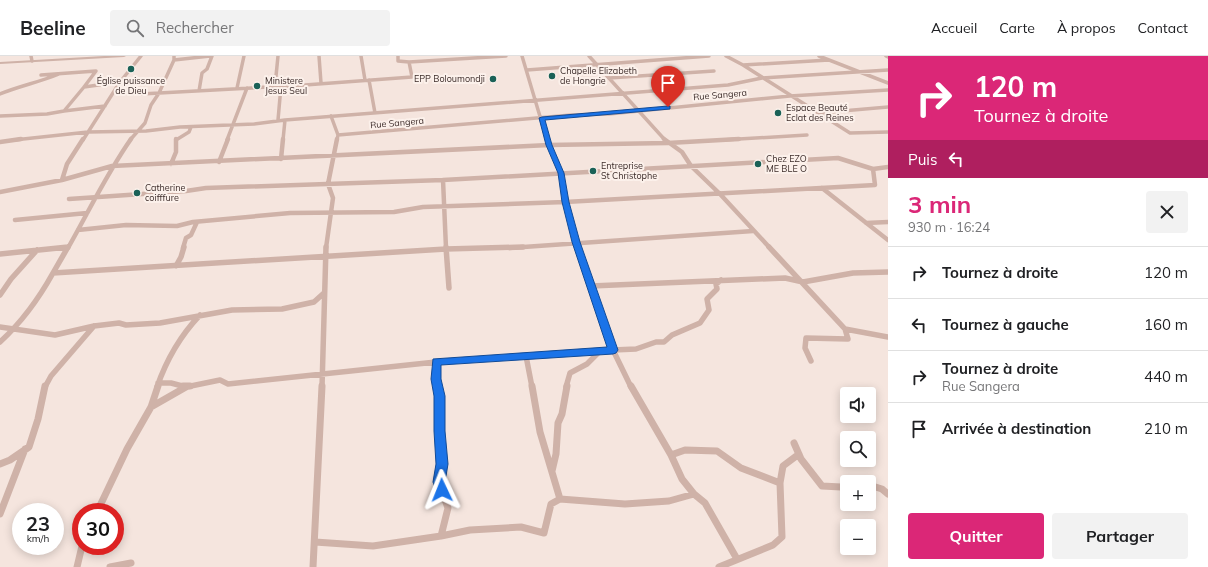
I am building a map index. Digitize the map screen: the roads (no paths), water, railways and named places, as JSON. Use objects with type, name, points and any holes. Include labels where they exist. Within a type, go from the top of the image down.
[{"type":"street","points":[[31,56],[32,61]]},
{"type":"street","points":[[0,63],[124,56]]},
{"type":"street","points":[[62,180],[67,164],[120,82],[140,56]]},
{"type":"street","points":[[0,342],[15,328],[37,301],[97,197],[112,166],[132,136],[145,123],[151,105],[159,93],[174,58],[211,56],[207,69],[202,73],[200,91]]},
{"type":"street","points":[[237,88],[244,56]]},
{"type":"street","points":[[275,86],[278,56]]},
{"type":"street","points":[[319,56],[321,82]]},
{"type":"street","points":[[361,56],[375,113]]},
{"type":"street","points":[[398,56],[398,61],[409,62],[506,56]]},
{"type":"street","points":[[428,56],[429,60]]},
{"type":"street","points":[[522,56],[549,145],[561,173],[565,202],[576,242],[613,350],[682,479],[694,494],[705,502],[737,559]]},
{"type":"street","points":[[589,56],[668,143],[682,152],[691,166],[720,194],[845,329],[848,339],[806,338],[805,348],[811,361]]},
{"type":"street","points":[[527,70],[709,56]]},
{"type":"street","points":[[726,56],[743,65],[850,133],[888,132]]},
{"type":"street","points":[[819,56],[888,83]]},
{"type":"street","points":[[743,65],[829,60]]},
{"type":"street","points":[[141,94],[412,77],[409,62]]},
{"type":"street","points":[[1,142],[40,136],[88,132],[146,131],[233,124],[254,124],[278,120],[728,85],[762,78],[888,70]]},
{"type":"street","points":[[41,75],[96,71],[64,111]]},
{"type":"street","points":[[609,78],[714,71]]},
{"type":"street","points":[[0,94],[19,86],[40,82],[61,73]]},
{"type":"street","points":[[84,87],[120,82]]},
{"type":"street","points":[[278,120],[281,86]]},
{"type":"street","points":[[219,162],[247,88]]},
{"type":"street","name":"Rue Sangera","points":[[338,136],[790,96],[888,90]]},
{"type":"street","points":[[0,116],[47,114],[105,106]]},
{"type":"street","points":[[819,113],[888,107]]},
{"type":"street","points":[[313,567],[323,373],[324,256],[333,198],[328,184],[338,136],[331,116]]},
{"type":"street","points":[[282,159],[285,120]]},
{"type":"street","points":[[171,164],[178,149],[178,142],[176,139],[189,132],[191,127]]},
{"type":"street","points":[[0,192],[62,180],[112,166],[549,145],[668,143],[807,135]]},
{"type":"street","points":[[69,199],[186,191],[206,188],[443,180],[838,158],[873,169],[888,167]]},
{"type":"street","points":[[78,230],[126,225],[177,226],[197,222],[290,214],[394,212],[423,207],[565,202],[875,185],[873,169]]},
{"type":"street","points":[[443,180],[443,206],[449,288]]},
{"type":"street","points":[[822,188],[888,240]]},
{"type":"street","points":[[15,220],[87,213]]},
{"type":"street","points":[[176,266],[182,257],[186,238],[191,235],[197,222]]},
{"type":"street","points":[[866,223],[888,222]]},
{"type":"street","points":[[53,274],[324,256],[446,249],[505,248],[753,231]]},
{"type":"street","points":[[0,254],[68,247]]},
{"type":"street","points":[[0,295],[11,279],[37,250]]},
{"type":"street","points":[[591,286],[785,278],[803,282],[853,273],[888,272]]},
{"type":"street","points":[[151,407],[186,387],[220,380],[228,384],[436,362],[636,349],[656,342],[664,342],[667,338],[676,333],[699,323],[709,310],[707,298],[717,290],[716,284],[722,280]]},
{"type":"street","points":[[0,327],[55,334],[94,326],[119,323],[126,325],[160,323],[232,310],[282,309],[314,302],[324,293]]},
{"type":"street","points":[[101,503],[127,448],[151,407],[158,383],[177,344],[187,329],[200,315]]},
{"type":"street","points":[[0,464],[10,460],[29,447],[38,419],[45,385],[94,326]]},
{"type":"street","points":[[845,329],[888,337]]},
{"type":"street","points":[[552,471],[556,461],[558,423],[562,414],[564,394],[568,387],[570,373],[587,364],[600,351]]},
{"type":"street","points":[[526,356],[540,432],[560,499]]},
{"type":"street","points":[[436,362],[436,379],[440,396],[442,464],[439,482],[448,508],[441,536]]},
{"type":"street","points":[[158,383],[171,383],[186,387]]},
{"type":"street","points":[[794,443],[799,454],[822,486],[840,487]]},
{"type":"street","points":[[0,514],[26,448]]},
{"type":"street","points":[[671,456],[685,450],[717,451],[741,468],[780,483]]},
{"type":"street","points":[[719,567],[772,545],[782,537],[780,483],[783,466],[799,454]]},
{"type":"street","points":[[876,487],[882,489],[888,494]]},
{"type":"street","points":[[314,542],[373,546],[441,536],[470,530],[521,527],[544,533],[552,504],[560,499],[625,504],[669,501],[694,494]]},
{"type":"street","points":[[77,567],[80,555]]},
{"type":"street","points":[[110,567],[131,563]]},
{"type":"place","name":"Église puissance de Dieu","points":[[131,69]]},
{"type":"place","name":"Chapelle Elizabeth de Hongrie","points":[[552,76]]},
{"type":"place","name":"EPP Boloumondji","points":[[493,79]]},
{"type":"place","name":"Ministere Jesus Seul","points":[[257,86]]},
{"type":"place","name":"Espace Beauté Eclat des Reines","points":[[778,113]]},
{"type":"place","name":"Chez EZO ME BLE O","points":[[758,164]]},
{"type":"place","name":"Entreprise St Christophe","points":[[593,171]]},
{"type":"place","name":"Catherine coifffure","points":[[137,193]]}]
